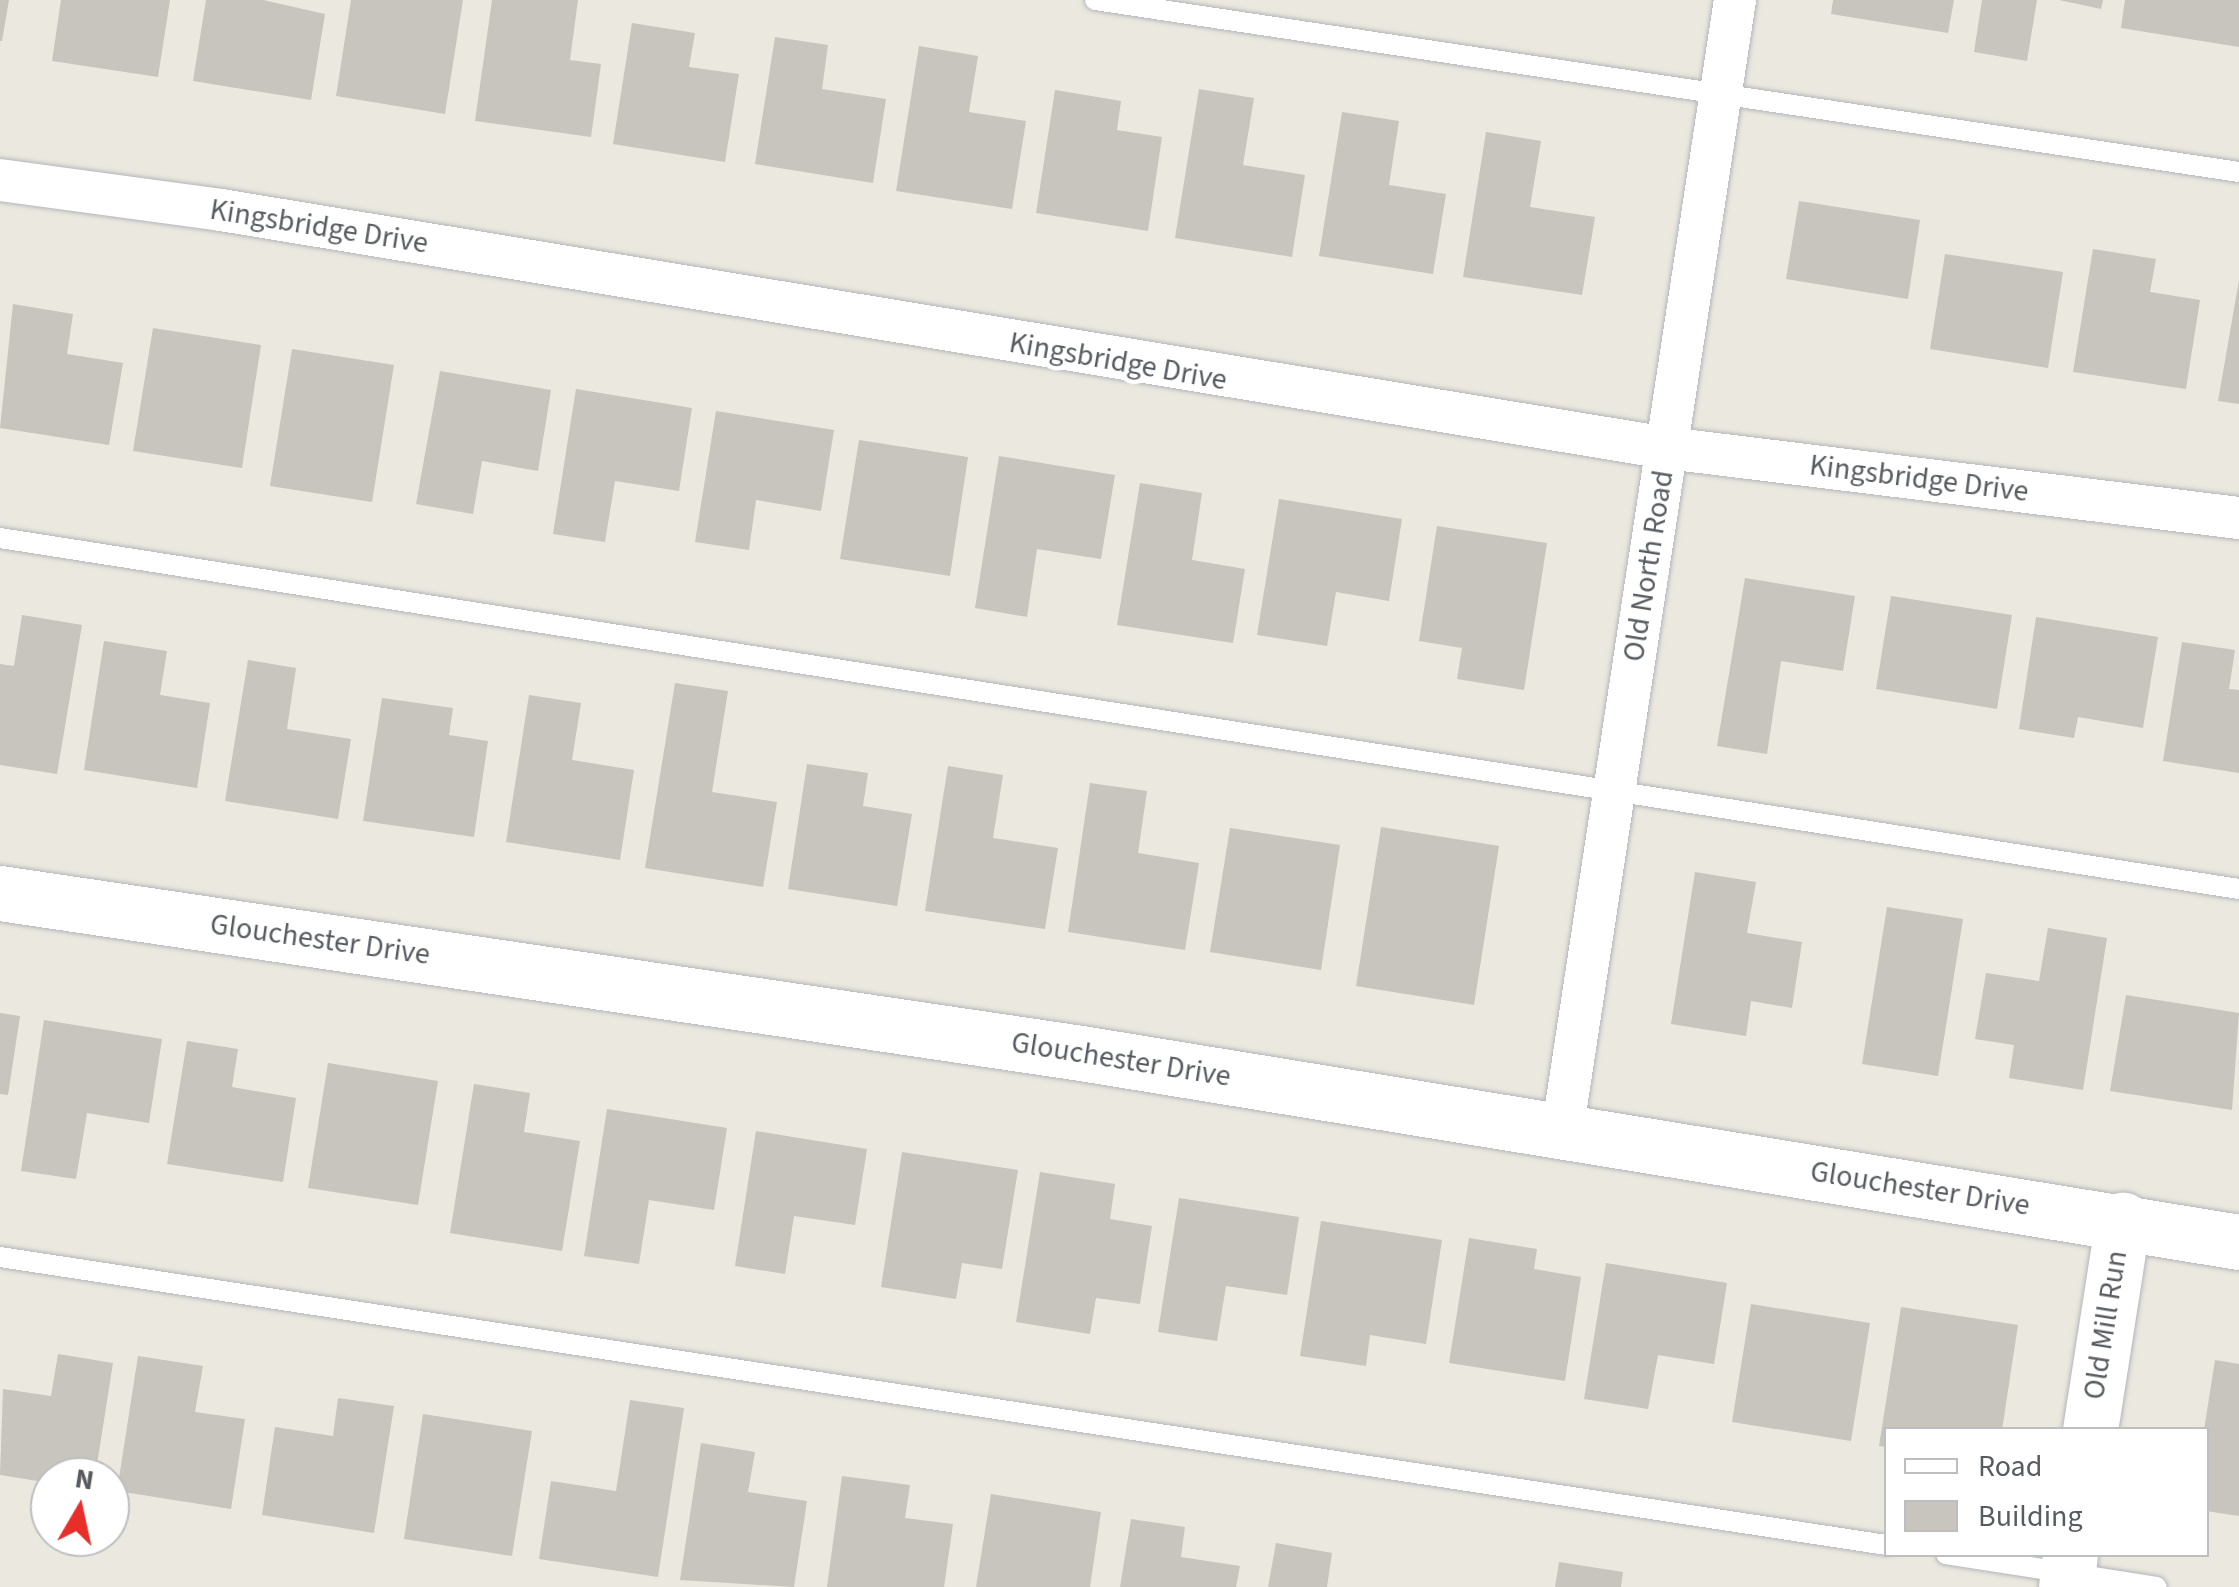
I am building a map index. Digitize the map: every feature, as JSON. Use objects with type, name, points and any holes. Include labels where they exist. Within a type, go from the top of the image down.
[{"type":"street","name":"Old North Road","points":[[1562,1133],[1736,0]]},
{"type":"street","name":"Kingsbridge Drive","points":[[0,180],[221,210],[1667,448],[2239,518]]},
{"type":"street","name":"Glouchester Drive","points":[[0,893],[1081,1052],[2239,1242]]},
{"type":"street","name":"Old Mill Run","points":[[2090,1427],[2123,1220]]},
{"type":"lane","points":[[1095,0],[2239,172]]},
{"type":"lane","points":[[0,538],[2239,889]]},
{"type":"lane","points":[[0,1257],[1884,1546]]},
{"type":"lane","points":[[1966,1557],[2156,1587]]},
{"type":"building","points":[[0,0],[9,0],[2,41],[0,41]]},
{"type":"building","points":[[61,0],[170,0],[158,77],[52,61]]},
{"type":"building","points":[[206,0],[263,0],[325,14],[311,100],[193,81]]},
{"type":"building","points":[[351,0],[463,0],[445,114],[336,96]]},
{"type":"building","points":[[492,0],[578,0],[570,60],[601,64],[591,137],[475,121]]},
{"type":"building","points":[[1833,0],[1954,0],[1948,33],[1831,14]]},
{"type":"building","points":[[1982,0],[2037,0],[2027,61],[1974,52]]},
{"type":"building","points":[[2059,0],[2103,0],[2101,9]]},
{"type":"building","points":[[2125,0],[2239,0],[2239,47],[2121,28]]},
{"type":"building","points":[[632,23],[695,33],[689,67],[739,74],[725,162],[613,144]]},
{"type":"building","points":[[775,37],[828,45],[822,89],[886,99],[873,183],[755,164]]},
{"type":"building","points":[[919,46],[978,56],[969,112],[1026,121],[1012,209],[896,191]]},
{"type":"building","points":[[1199,89],[1254,98],[1243,165],[1305,175],[1292,257],[1175,238]]},
{"type":"building","points":[[1055,90],[1121,101],[1117,130],[1162,137],[1148,231],[1036,213]]},
{"type":"building","points":[[1342,112],[1399,121],[1389,185],[1446,194],[1433,274],[1319,256]]},
{"type":"building","points":[[1486,132],[1541,141],[1530,207],[1595,217],[1582,295],[1463,277]]},
{"type":"building","points":[[1799,201],[1920,220],[1908,299],[1786,279]]},
{"type":"building","points":[[2093,249],[2156,259],[2150,292],[2200,300],[2186,389],[2073,372]]},
{"type":"building","points":[[1945,254],[2063,272],[2048,368],[1930,349]]},
{"type":"building","points":[[2239,280],[2239,404],[2218,401]]},
{"type":"building","points":[[13,304],[73,314],[67,354],[123,363],[109,445],[0,428]]},
{"type":"building","points":[[153,328],[261,345],[242,468],[133,451]]},
{"type":"building","points":[[292,349],[394,365],[372,502],[270,486]]},
{"type":"building","points":[[440,371],[551,390],[538,471],[482,461],[473,514],[416,504]]},
{"type":"building","points":[[576,389],[692,408],[679,491],[615,481],[605,542],[553,534]]},
{"type":"building","points":[[716,411],[834,430],[821,511],[756,500],[749,550],[695,542]]},
{"type":"building","points":[[859,440],[968,457],[950,576],[840,559]]},
{"type":"building","points":[[999,456],[1115,475],[1101,559],[1037,549],[1027,617],[975,608]]},
{"type":"building","points":[[1140,483],[1202,493],[1192,560],[1245,569],[1233,643],[1117,625]]},
{"type":"building","points":[[1279,499],[1402,519],[1389,601],[1336,592],[1327,646],[1257,635]]},
{"type":"building","points":[[1437,526],[1547,543],[1524,690],[1457,679],[1462,648],[1419,641]]},
{"type":"building","points":[[1745,578],[1855,596],[1843,671],[1781,661],[1767,754],[1717,746]]},
{"type":"building","points":[[1891,596],[2012,615],[1997,709],[1876,689]]},
{"type":"building","points":[[22,615],[82,625],[57,774],[0,765],[0,664],[14,666]]},
{"type":"building","points":[[2036,617],[2158,637],[2143,728],[2078,717],[2074,738],[2019,729]]},
{"type":"building","points":[[104,641],[167,651],[160,695],[210,703],[197,788],[84,770]]},
{"type":"building","points":[[2182,642],[2235,650],[2229,689],[2239,690],[2239,773],[2163,761]]},
{"type":"building","points":[[248,660],[296,668],[287,729],[351,739],[338,819],[225,801]]},
{"type":"building","points":[[675,683],[728,691],[712,792],[777,802],[763,887],[645,868]]},
{"type":"building","points":[[529,695],[581,703],[572,760],[634,770],[620,860],[506,842]]},
{"type":"building","points":[[382,698],[453,708],[449,735],[488,741],[474,837],[363,821]]},
{"type":"building","points":[[807,764],[868,773],[863,806],[912,814],[897,906],[788,889]]},
{"type":"building","points":[[948,766],[1003,775],[993,838],[1058,848],[1045,929],[925,911]]},
{"type":"building","points":[[1090,783],[1147,791],[1138,853],[1199,863],[1185,950],[1068,932]]},
{"type":"building","points":[[1381,827],[1499,846],[1474,1005],[1356,986]]},
{"type":"building","points":[[1230,828],[1340,845],[1321,970],[1210,952]]},
{"type":"building","points":[[1695,872],[1756,882],[1747,933],[1802,942],[1792,1008],[1751,1001],[1746,1036],[1671,1024]]},
{"type":"building","points":[[1887,907],[1963,919],[1938,1076],[1862,1064]]},
{"type":"building","points":[[2048,928],[2107,938],[2083,1090],[2009,1078],[2014,1045],[1975,1039],[1986,973],[2039,981]]},
{"type":"building","points":[[2126,995],[2239,1013],[2232,1110],[2110,1091]]},
{"type":"building","points":[[0,1013],[20,1016],[8,1095],[0,1094]]},
{"type":"building","points":[[44,1020],[162,1039],[149,1123],[87,1113],[76,1179],[21,1171]]},
{"type":"building","points":[[187,1041],[238,1049],[232,1087],[296,1098],[283,1182],[167,1164]]},
{"type":"building","points":[[328,1063],[438,1081],[418,1205],[308,1188]]},
{"type":"building","points":[[474,1084],[530,1093],[524,1132],[580,1141],[562,1251],[450,1233]]},
{"type":"building","points":[[607,1109],[727,1128],[714,1210],[649,1200],[639,1264],[584,1256]]},
{"type":"building","points":[[756,1131],[867,1149],[855,1225],[794,1216],[785,1274],[735,1266]]},
{"type":"building","points":[[902,1152],[1018,1170],[1002,1269],[962,1263],[956,1299],[881,1287]]},
{"type":"building","points":[[1040,1172],[1115,1184],[1110,1219],[1152,1226],[1140,1304],[1096,1298],[1090,1334],[1016,1322]]},
{"type":"building","points":[[1179,1198],[1299,1217],[1287,1295],[1226,1286],[1217,1341],[1158,1332]]},
{"type":"building","points":[[1321,1221],[1442,1240],[1426,1344],[1370,1335],[1366,1366],[1300,1356]]},
{"type":"building","points":[[1469,1238],[1537,1249],[1534,1269],[1581,1277],[1565,1381],[1449,1363]]},
{"type":"building","points":[[1606,1263],[1727,1283],[1714,1364],[1658,1355],[1648,1409],[1584,1399]]},
{"type":"building","points":[[1751,1304],[1870,1323],[1851,1441],[1732,1422]]},
{"type":"building","points":[[1901,1307],[2018,1325],[2002,1427],[1884,1427],[1884,1447],[1879,1446]]},
{"type":"building","points":[[58,1354],[113,1363],[98,1457],[30,1457],[30,1480],[0,1475],[3,1389],[51,1396]]},
{"type":"building","points":[[138,1356],[203,1366],[195,1412],[245,1419],[231,1509],[130,1493],[130,1457],[122,1457]]},
{"type":"building","points":[[2215,1360],[2239,1364],[2239,1516],[2209,1511],[2209,1427],[2204,1427]]},
{"type":"building","points":[[338,1398],[394,1406],[374,1533],[262,1515],[275,1427],[333,1436]]},
{"type":"building","points":[[630,1400],[684,1408],[658,1577],[539,1559],[551,1481],[616,1491]]},
{"type":"building","points":[[423,1414],[532,1431],[512,1556],[404,1539]]},
{"type":"building","points":[[701,1443],[755,1452],[748,1492],[807,1501],[794,1587],[680,1580]]},
{"type":"building","points":[[842,1476],[910,1485],[905,1518],[953,1524],[944,1587],[827,1587]]},
{"type":"building","points":[[991,1494],[1101,1512],[1090,1587],[976,1587]]},
{"type":"building","points":[[1131,1519],[1185,1527],[1181,1557],[1240,1566],[1236,1587],[1120,1587]]},
{"type":"building","points":[[1276,1543],[1332,1553],[1327,1587],[1268,1587]]},
{"type":"building","points":[[1559,1562],[1623,1572],[1621,1587],[1555,1587]]}]
